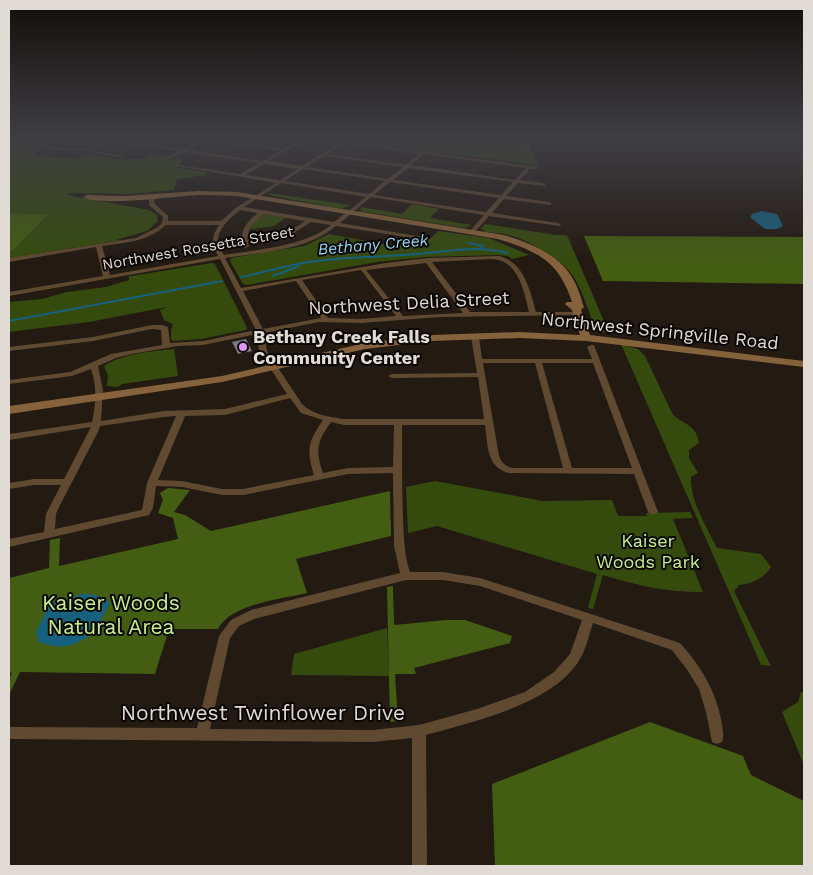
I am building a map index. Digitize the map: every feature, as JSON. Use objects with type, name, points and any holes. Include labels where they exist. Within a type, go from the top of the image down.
[{"type":"street","points":[[252,178],[558,225]]},
{"type":"street","points":[[287,178],[239,208],[222,223],[217,231],[214,244],[260,331],[263,351],[291,395],[304,411],[328,420],[488,422]]},
{"type":"street","points":[[368,178],[549,204]]},
{"type":"street","name":"Northwest Rossetta Street","points":[[9,294],[303,243],[318,237],[393,178]]},
{"type":"street","points":[[487,178],[543,186]]},
{"type":"street","points":[[472,232],[519,178]]},
{"type":"street","points":[[89,196],[123,199],[214,192],[257,197],[472,232],[514,244],[542,259],[556,271],[571,307],[576,311],[653,512]]},
{"type":"street","points":[[151,196],[152,205],[166,217],[165,223]]},
{"type":"street","points":[[239,208],[429,240]]},
{"type":"street","points":[[249,253],[244,242],[246,228],[262,212]]},
{"type":"street","points":[[244,242],[290,233],[310,220]]},
{"type":"street","points":[[9,260],[99,246],[142,237],[165,223],[222,223]]},
{"type":"street","points":[[99,246],[107,277]]},
{"type":"street","points":[[238,290],[362,268],[427,260],[504,259],[524,280],[533,313]]},
{"type":"street","points":[[427,260],[468,314]]},
{"type":"street","points":[[362,268],[401,318]]},
{"type":"street","points":[[298,279],[326,320]]},
{"type":"street","name":"Northwest Delia Street","points":[[9,382],[72,374],[123,354],[166,346],[203,343],[326,320],[361,321],[468,314],[576,311]]},
{"type":"street","points":[[9,349],[93,339],[156,326],[165,329],[166,346]]},
{"type":"street","name":"Northwest Springville Road","points":[[9,410],[211,381],[373,344],[426,339],[548,336],[589,343],[804,364]]},
{"type":"street","points":[[475,337],[494,456],[498,465],[517,471],[637,471]]},
{"type":"street","points":[[479,361],[595,360]]},
{"type":"street","points":[[538,361],[568,471]]},
{"type":"street","points":[[49,534],[51,514],[94,432],[100,382],[94,365]]},
{"type":"street","points":[[392,376],[481,375]]},
{"type":"street","points":[[9,437],[182,413],[225,412],[291,395]]},
{"type":"street","points":[[9,543],[146,513],[152,483],[182,413]]},
{"type":"street","points":[[319,476],[312,458],[312,448],[318,433],[328,420]]},
{"type":"street","points":[[398,422],[397,470],[400,550],[406,576]]},
{"type":"street","points":[[152,483],[182,484],[222,492],[243,492],[355,470],[397,470]]},
{"type":"street","points":[[9,486],[34,482],[67,482]]},
{"type":"street","points":[[202,734],[225,636],[235,623],[250,615],[406,576],[443,576],[480,582],[589,616],[676,646],[698,672],[715,719],[717,738]]},
{"type":"street","name":"Northwest Twinflower Drive","points":[[9,733],[373,736],[419,731],[477,715],[529,696],[558,676],[575,657],[589,616]]},
{"type":"street","points":[[419,731],[419,866]]},
{"type":"green space","points":[[9,178],[190,178],[177,179],[174,190],[129,194],[69,193],[68,195],[149,210],[157,215],[158,221],[147,231],[116,240],[122,240],[10,258],[9,254],[49,214],[9,213]]},
{"type":"green space","points":[[270,193],[350,205],[342,209],[268,195]]},
{"type":"green space","points":[[412,204],[439,209],[430,218],[472,225],[465,228],[359,211],[362,211],[360,209],[362,207],[402,214]]},
{"type":"green space","points":[[9,213],[49,214],[9,254]]},
{"type":"green space","points":[[261,214],[287,217],[274,226],[246,230]]},
{"type":"green space","points":[[485,224],[567,235],[609,333],[596,330],[575,279],[561,263],[540,248],[516,237],[482,231],[485,230],[481,229]]},
{"type":"green space","points":[[438,231],[489,238],[529,255],[512,259],[507,256],[498,255],[426,257],[377,262],[247,285],[243,284],[230,261],[231,258],[304,246],[329,234],[394,246],[403,237],[408,239],[407,243],[411,244],[417,240],[428,241]]},
{"type":"green space","points":[[584,236],[804,237],[804,284],[603,281]]},
{"type":"green space","points":[[215,264],[247,328],[246,330],[201,339],[173,341],[171,339],[171,330],[173,324],[164,320],[160,310],[167,307],[89,322],[9,332],[9,302],[42,299],[67,292],[106,287],[129,280],[129,277],[125,277]]},
{"type":"green space","points":[[621,344],[638,349],[645,356],[672,413],[692,428],[697,436],[699,443],[689,450],[689,458],[698,473],[691,477],[691,486],[696,504],[717,548],[761,554],[771,567],[761,577],[753,582],[739,585],[734,591],[771,666],[761,665]]},
{"type":"green space","points":[[174,349],[178,376],[122,384],[118,387],[107,386],[108,377],[104,366],[111,362],[138,354]]},
{"type":"green space","name":"Kaiser Woods Park","points":[[435,481],[543,501],[612,500],[618,516],[647,516],[646,513],[690,512],[693,518],[673,519],[703,592],[653,588],[603,575],[593,609],[588,608],[597,574],[437,526],[408,533],[406,487]]},
{"type":"green space","name":"Kaiser Woods Natural Area","points":[[168,488],[190,490],[174,512],[185,515],[211,531],[390,491],[391,536],[296,559],[307,593],[271,600],[245,608],[224,621],[218,629],[169,629],[155,674],[20,672],[9,695],[9,679],[12,673],[9,672],[9,578],[49,568],[50,540],[60,538],[59,566],[178,539],[173,518],[158,513],[163,500],[160,493]]},
{"type":"green space","points":[[393,586],[394,625],[465,620],[512,636],[510,643],[414,668],[416,674],[395,674],[398,721],[390,722],[387,587]]},
{"type":"green space","points":[[387,628],[389,676],[291,675],[294,654]]},
{"type":"green space","points":[[801,692],[804,692],[804,765],[782,712],[798,702]]},
{"type":"green space","points":[[650,722],[743,756],[751,775],[804,801],[804,866],[495,866],[492,784]]},
{"type":"water","points":[[761,211],[777,214],[783,226],[777,229],[765,229],[750,217],[752,214]]},
{"type":"water","points":[[80,594],[100,597],[110,603],[102,618],[100,629],[85,639],[71,645],[57,646],[39,642],[36,632],[50,603],[71,599]]},
{"type":"building","name":"Bethany Creek Falls Community Center","points":[[246,339],[252,351],[238,354],[232,342]]},
{"type":"waterway","name":"Bethany Creek","points":[[468,243],[483,246],[481,248]]},
{"type":"waterway","name":"Bethany Creek","points":[[241,277],[297,264],[330,259],[468,249],[508,253]]},
{"type":"waterway","name":"Bethany Creek","points":[[273,276],[299,266]]},
{"type":"waterway","name":"Bethany Creek","points":[[9,321],[222,281]]},
{"type":"place","name":"Bethany Creek Falls Community Center","points":[[243,347]]}]
